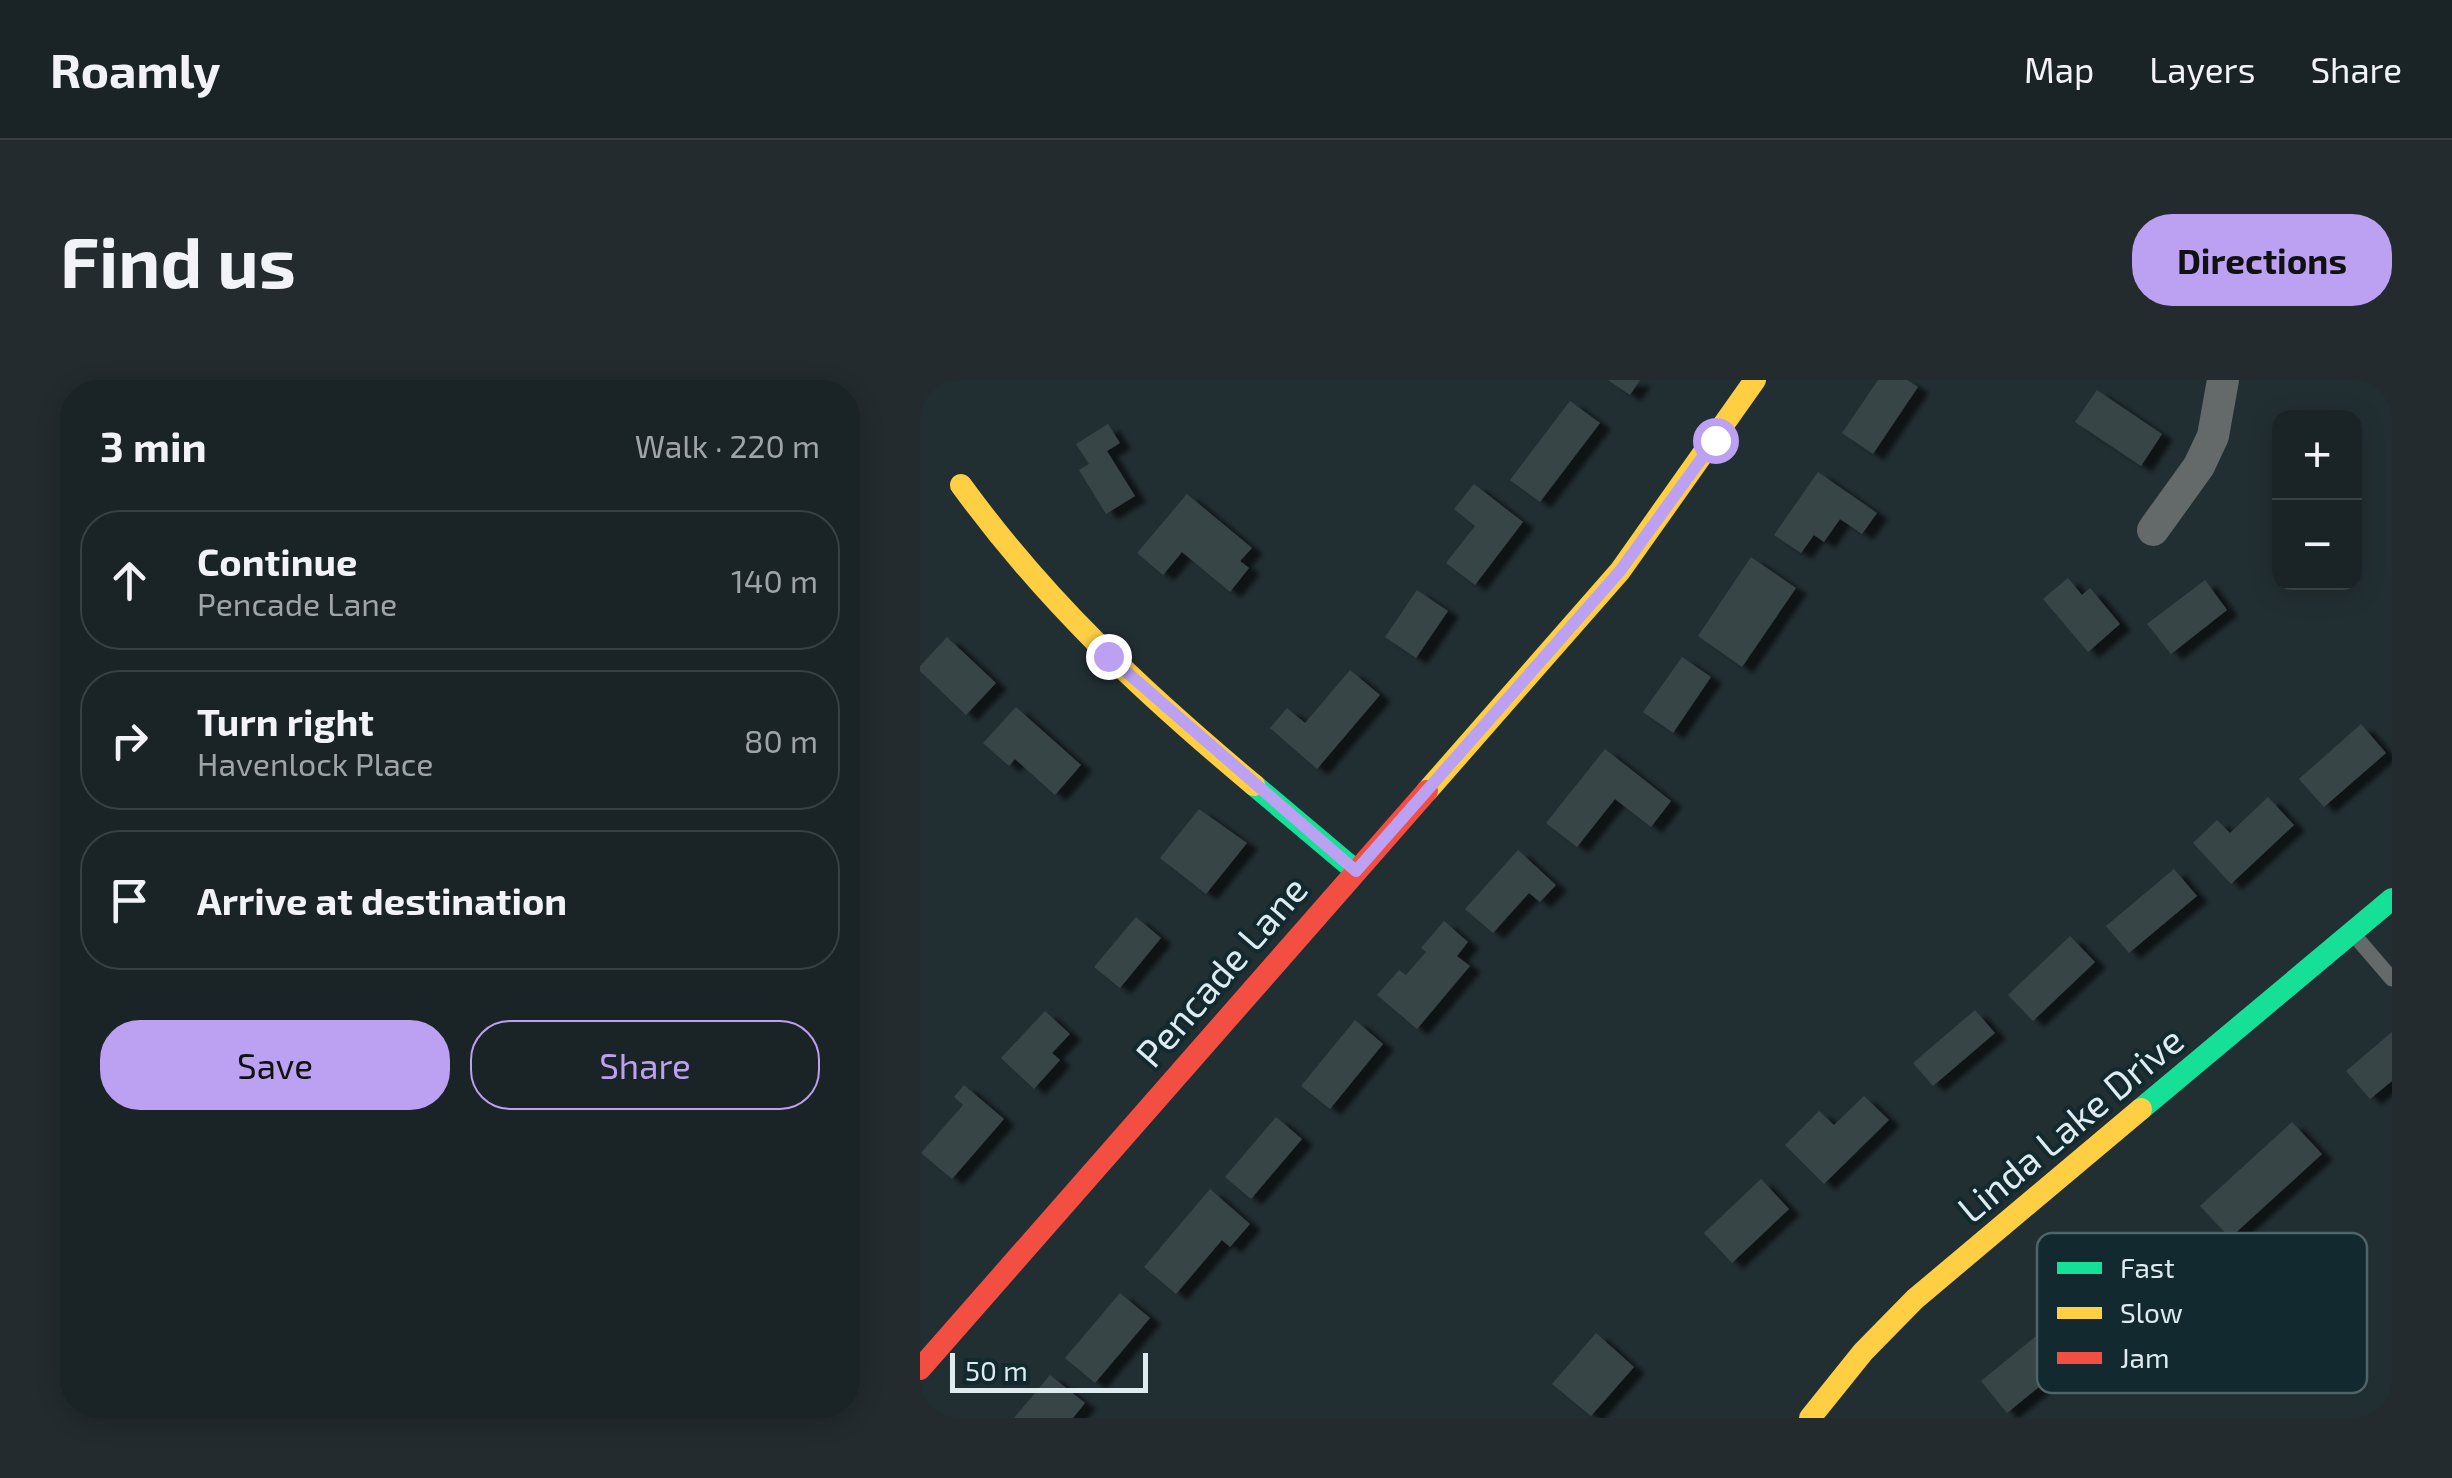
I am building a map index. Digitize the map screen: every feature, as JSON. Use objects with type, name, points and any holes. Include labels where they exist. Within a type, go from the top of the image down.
[{"type":"street","name":"Pencade Lane","points":[[920,1368],[1620,571],[1756,380]]},
{"type":"street","points":[[2153,530],[2199,466],[2213,436],[2223,380]]},
{"type":"street","points":[[962,486],[996,537],[1056,607],[1191,730],[1356,871]]},
{"type":"street","name":"Linda Lake Drive","points":[[1810,1418],[1863,1352],[1915,1299],[2392,899]]},
{"type":"lane","points":[[2352,933],[2392,980]]},
{"type":"building","points":[[1608,380],[1640,380],[1630,395]]},
{"type":"building","points":[[1878,380],[1907,380],[1918,387],[1873,454],[1842,433]]},
{"type":"building","points":[[2097,390],[2162,434],[2141,466],[2075,422]]},
{"type":"building","points":[[1570,401],[1600,423],[1540,502],[1510,480]]},
{"type":"building","points":[[1108,424],[1120,443],[1107,451],[1135,496],[1106,514],[1079,470],[1089,464],[1076,444]]},
{"type":"building","points":[[1818,472],[1877,513],[1862,534],[1840,519],[1824,542],[1814,535],[1801,553],[1774,535]]},
{"type":"building","points":[[1474,484],[1523,522],[1475,585],[1446,563],[1475,526],[1454,509]]},
{"type":"building","points":[[1187,494],[1252,548],[1240,561],[1249,568],[1230,592],[1182,552],[1163,575],[1137,553]]},
{"type":"building","points":[[1751,557],[1796,588],[1742,667],[1698,636]]},
{"type":"building","points":[[2068,578],[2082,595],[2090,588],[2120,624],[2088,652],[2043,599]]},
{"type":"building","points":[[2205,580],[2227,610],[2171,654],[2147,624]]},
{"type":"building","points":[[1417,590],[1448,611],[1416,658],[1385,637]]},
{"type":"building","points":[[947,637],[996,683],[966,715],[920,671],[920,666]]},
{"type":"building","points":[[1682,657],[1711,677],[1673,733],[1643,712]]},
{"type":"building","points":[[1350,670],[1380,695],[1317,769],[1270,728],[1287,708],[1305,723]]},
{"type":"building","points":[[1016,707],[1081,765],[1055,795],[1015,759],[1009,766],[983,743]]},
{"type":"building","points":[[2361,724],[2386,753],[2324,807],[2299,779]]},
{"type":"building","points":[[1605,749],[1671,801],[1651,827],[1615,799],[1577,847],[1546,823]]},
{"type":"building","points":[[2268,797],[2294,825],[2231,884],[2193,843],[2217,820],[2230,833]]},
{"type":"building","points":[[1199,809],[1247,843],[1206,894],[1160,858]]},
{"type":"building","points":[[1518,850],[1556,885],[1540,902],[1529,893],[1493,933],[1465,909]]},
{"type":"building","points":[[2174,869],[2197,896],[2129,953],[2106,926]]},
{"type":"building","points":[[1136,917],[1161,938],[1120,988],[1094,967]]},
{"type":"building","points":[[1444,921],[1468,942],[1457,956],[1470,966],[1417,1029],[1377,995],[1399,970],[1406,975],[1426,952],[1421,948]]},
{"type":"building","points":[[2070,936],[2095,962],[2033,1021],[2008,995]]},
{"type":"building","points":[[1975,1010],[1995,1033],[1933,1086],[1913,1063]]},
{"type":"building","points":[[1045,1011],[1070,1034],[1052,1053],[1060,1060],[1034,1089],[1001,1058]]},
{"type":"building","points":[[1355,1020],[1383,1044],[1330,1109],[1301,1086]]},
{"type":"building","points":[[2392,1032],[2392,1081],[2370,1099],[2346,1071]]},
{"type":"building","points":[[964,1085],[1004,1119],[952,1179],[921,1153],[963,1105],[954,1097]]},
{"type":"building","points":[[1864,1096],[1889,1120],[1824,1184],[1785,1145],[1819,1111],[1834,1125]]},
{"type":"building","points":[[1276,1117],[1302,1139],[1251,1199],[1225,1177]]},
{"type":"building","points":[[2292,1122],[2322,1154],[2235,1233],[2225,1233],[2200,1206]]},
{"type":"building","points":[[1761,1179],[1789,1209],[1732,1263],[1704,1233]]},
{"type":"building","points":[[1210,1189],[1250,1224],[1230,1247],[1222,1240],[1176,1294],[1144,1267]]},
{"type":"building","points":[[1120,1293],[1150,1318],[1095,1383],[1065,1358]]},
{"type":"building","points":[[1596,1333],[1634,1367],[1591,1416],[1552,1384]]},
{"type":"building","points":[[2037,1335],[2037,1389],[2007,1413],[1981,1381]]},
{"type":"building","points":[[1050,1375],[1085,1403],[1073,1418],[1014,1418]]},
{"type":"traffic: fast","points":[[1254,785],[1356,871]]},
{"type":"traffic: fast","points":[[2141,1109],[2392,899]]},
{"type":"traffic: slow","points":[[1427,791],[1620,571],[1755,380]]},
{"type":"traffic: slow","points":[[961,485],[1027,568],[1098,644],[1254,785]]},
{"type":"traffic: slow","points":[[1810,1418],[1863,1352],[1915,1299],[2141,1109]]},
{"type":"traffic: jam","points":[[920,1369],[1427,791]]},
{"type":"route","points":[[1108,656],[1356,871],[1620,571],[1715,440]]}]
